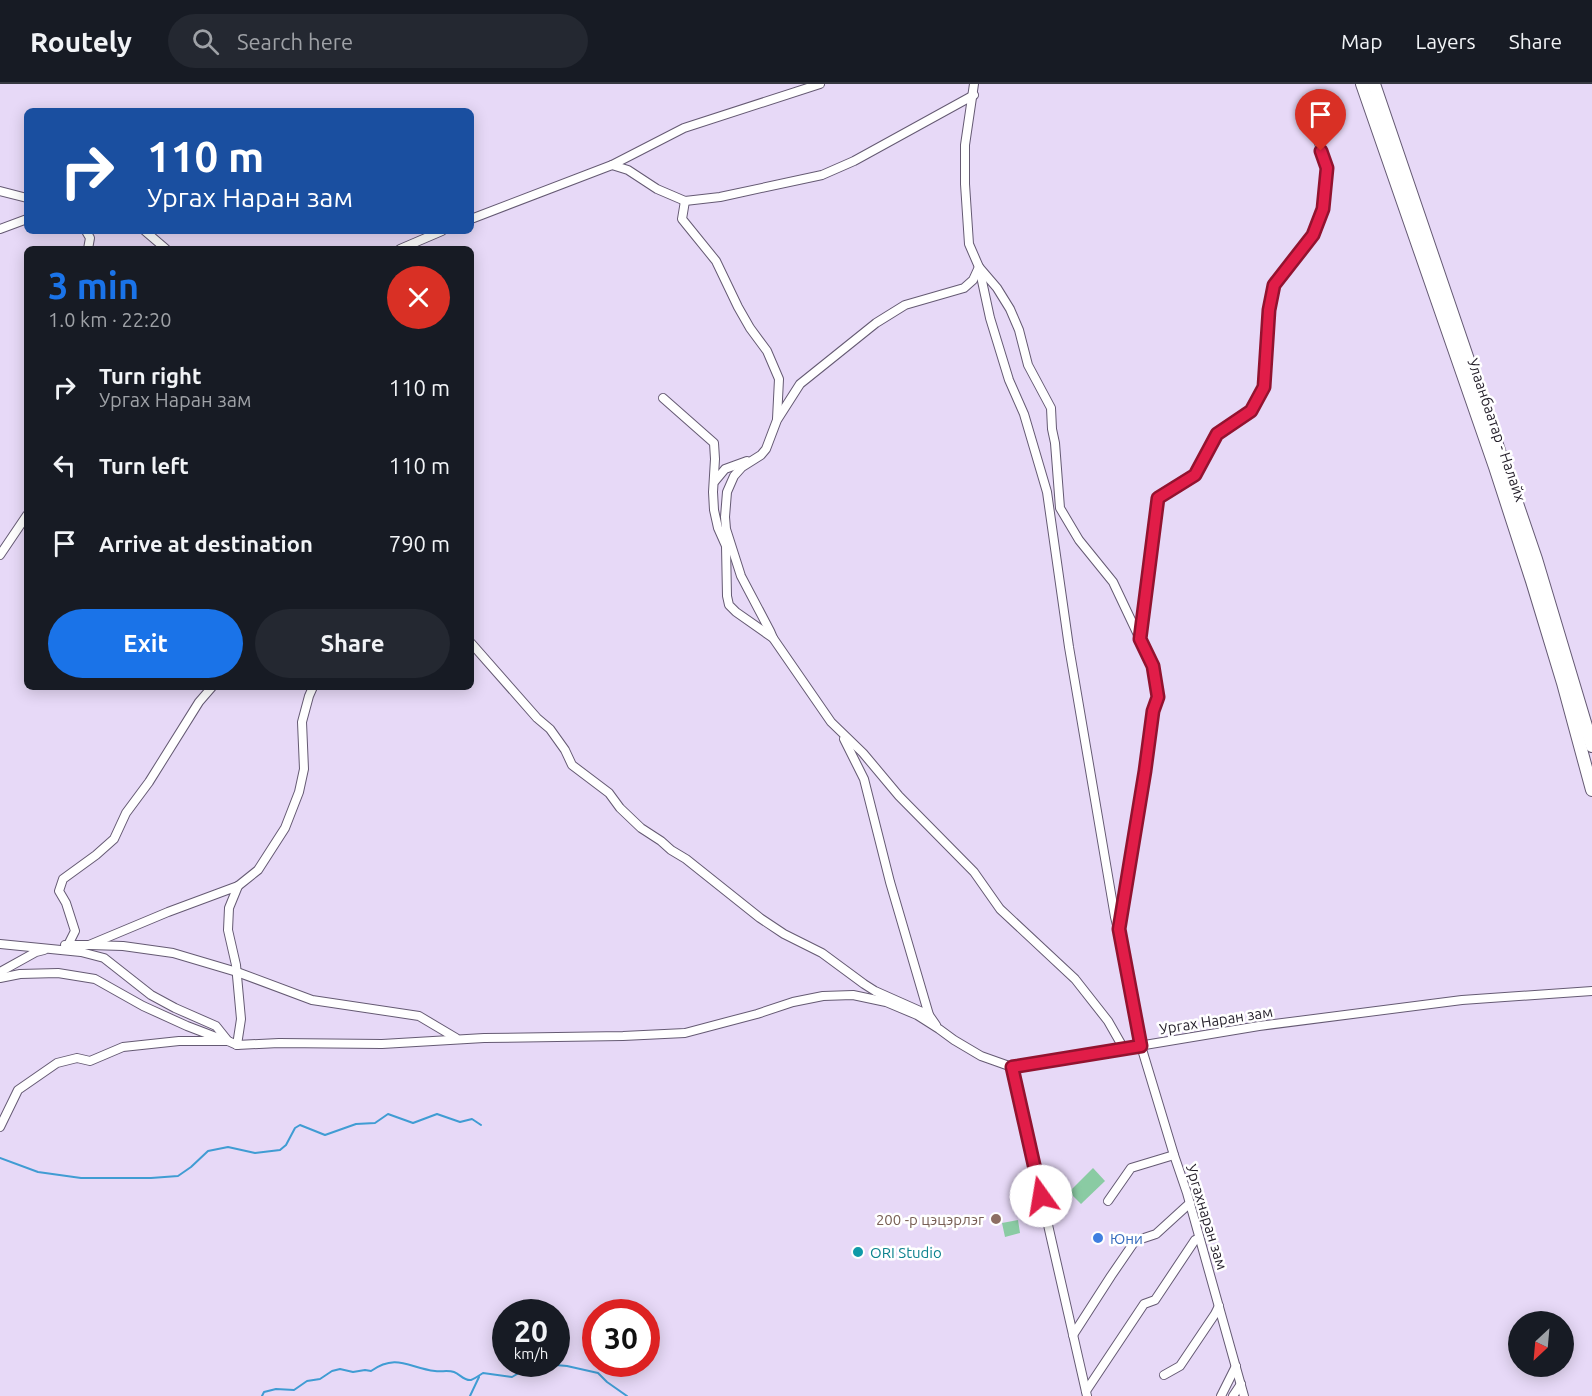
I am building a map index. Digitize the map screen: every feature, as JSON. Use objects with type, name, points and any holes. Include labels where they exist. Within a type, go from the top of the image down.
[{"type":"highway","name":"Улаанбаатар - Налайх","points":[[1362,84],[1495,467],[1563,683],[1592,790]]},
{"type":"highway","name":"Улаанбаатар - Налайх","points":[[1374,84],[1536,559],[1592,746]]},
{"type":"street","points":[[474,218],[612,165],[684,128],[820,84]]},
{"type":"street","points":[[974,84],[965,145],[969,244],[979,267],[997,288],[1010,309],[1019,330],[1028,365],[1052,408],[1060,508],[1079,540],[1113,582],[1153,666],[1158,697],[1153,711],[1119,929]]},
{"type":"street","points":[[1140,639],[1158,498],[1195,475],[1217,434],[1251,411],[1264,387],[1269,310],[1274,285],[1313,235],[1323,209],[1327,168],[1308,115],[1318,94]]},
{"type":"street","points":[[612,165],[628,170],[657,189],[685,201],[720,197],[822,175],[854,161],[974,95]]},
{"type":"street","points":[[0,191],[24,197]]},
{"type":"street","points":[[685,201],[682,219],[716,261],[738,307],[767,351],[779,379],[777,420]]},
{"type":"street","points":[[0,229],[24,220]]},
{"type":"street","points":[[149,234],[163,246]]},
{"type":"street","points":[[407,246],[435,234]]},
{"type":"street","points":[[979,267],[973,280],[964,288],[905,305],[876,322],[800,384],[777,420],[761,455],[724,469],[714,483],[741,576],[773,638],[831,722],[863,753],[899,796],[974,872],[1000,909],[1075,979],[1108,1021],[1124,1049]]},
{"type":"street","name":"Ургахнаран зам","points":[[979,267],[993,328],[1009,380],[1024,414],[1047,492],[1071,659],[1115,917],[1141,1046],[1190,1203],[1244,1396]]},
{"type":"street","points":[[663,398],[714,443],[714,510],[718,528],[726,546],[729,605],[773,638]]},
{"type":"street","points":[[726,530],[728,486],[752,460]]},
{"type":"street","points":[[0,555],[24,519]]},
{"type":"street","points":[[474,647],[537,718],[550,729],[565,750],[572,765],[609,794],[640,828],[686,859],[784,934],[822,953],[875,991],[929,1016]]},
{"type":"street","points":[[68,945],[75,931],[66,903],[59,891],[63,879],[96,855],[114,838],[126,813],[150,782],[199,702],[209,690]]},
{"type":"street","points":[[89,945],[238,886],[258,870],[285,828],[299,792],[304,769],[302,722],[312,690]]},
{"type":"street","points":[[840,733],[864,779],[929,1016],[939,1029]]},
{"type":"street","points":[[237,1045],[241,1019],[237,972],[228,930],[228,919],[229,908],[238,886]]},
{"type":"street","points":[[0,944],[81,952],[104,958],[151,995],[216,1026],[228,1041]]},
{"type":"street","points":[[0,972],[36,952],[58,946],[123,946],[173,953],[237,972],[312,1000],[419,1016],[457,1039]]},
{"type":"street","points":[[0,978],[21,974],[58,973],[95,979],[143,1006],[237,1045],[382,1044],[457,1039],[685,1033],[793,1002],[823,996],[853,995],[886,1002],[917,1015],[954,1041],[981,1056],[1012,1067],[1087,1394]]},
{"type":"street","name":"Ургах Наран зам","points":[[1012,1067],[1259,1026],[1462,1000],[1592,991]]},
{"type":"street","points":[[0,1128],[18,1090],[57,1063],[77,1058],[90,1061],[123,1047],[179,1041],[228,1041]]},
{"type":"street","points":[[1108,1201],[1131,1168],[1174,1155]]},
{"type":"street","points":[[1073,1335],[1135,1241],[1156,1234],[1190,1203]]},
{"type":"street","points":[[1087,1394],[1144,1304],[1155,1300],[1195,1240],[1199,1238]]},
{"type":"street","points":[[1164,1375],[1180,1366],[1219,1306]]},
{"type":"street","points":[[1221,1396],[1236,1366]]},
{"type":"street","points":[[1233,1396],[1241,1384]]},
{"type":"green space","points":[[1093,1168],[1105,1181],[1081,1204],[1069,1192]]},
{"type":"green space","points":[[1018,1220],[1020,1233],[1005,1237],[1002,1223]]},
{"type":"waterway","points":[[0,1158],[38,1172],[81,1178],[151,1178],[178,1176],[208,1151],[228,1147],[255,1153],[280,1150],[286,1145],[295,1128],[300,1125],[325,1135],[356,1124],[375,1123],[388,1114],[413,1123],[437,1114],[460,1122],[472,1119],[481,1125]]},
{"type":"waterway","points":[[262,1396],[264,1392],[276,1389],[294,1390],[307,1381],[320,1379],[332,1371],[340,1369],[353,1372],[371,1371],[396,1362],[435,1371],[452,1371],[469,1380],[483,1373],[492,1374]]},
{"type":"waterway","points":[[570,1367],[598,1373],[627,1396]]},
{"type":"waterway","points":[[470,1396],[479,1377]]},
{"type":"place","name":"200 -р цэцэрлэг","points":[[996,1219]]},
{"type":"place","name":"Юни","points":[[1098,1238]]},
{"type":"place","name":"ORI Studio","points":[[858,1252]]},
{"type":"route","points":[[1041,1196],[1012,1067],[1141,1046],[1119,929],[1153,711],[1158,697],[1153,666],[1140,639],[1158,498],[1195,475],[1217,434],[1251,411],[1264,387],[1269,310],[1274,285],[1313,235],[1323,209],[1327,168],[1321,151]]}]
